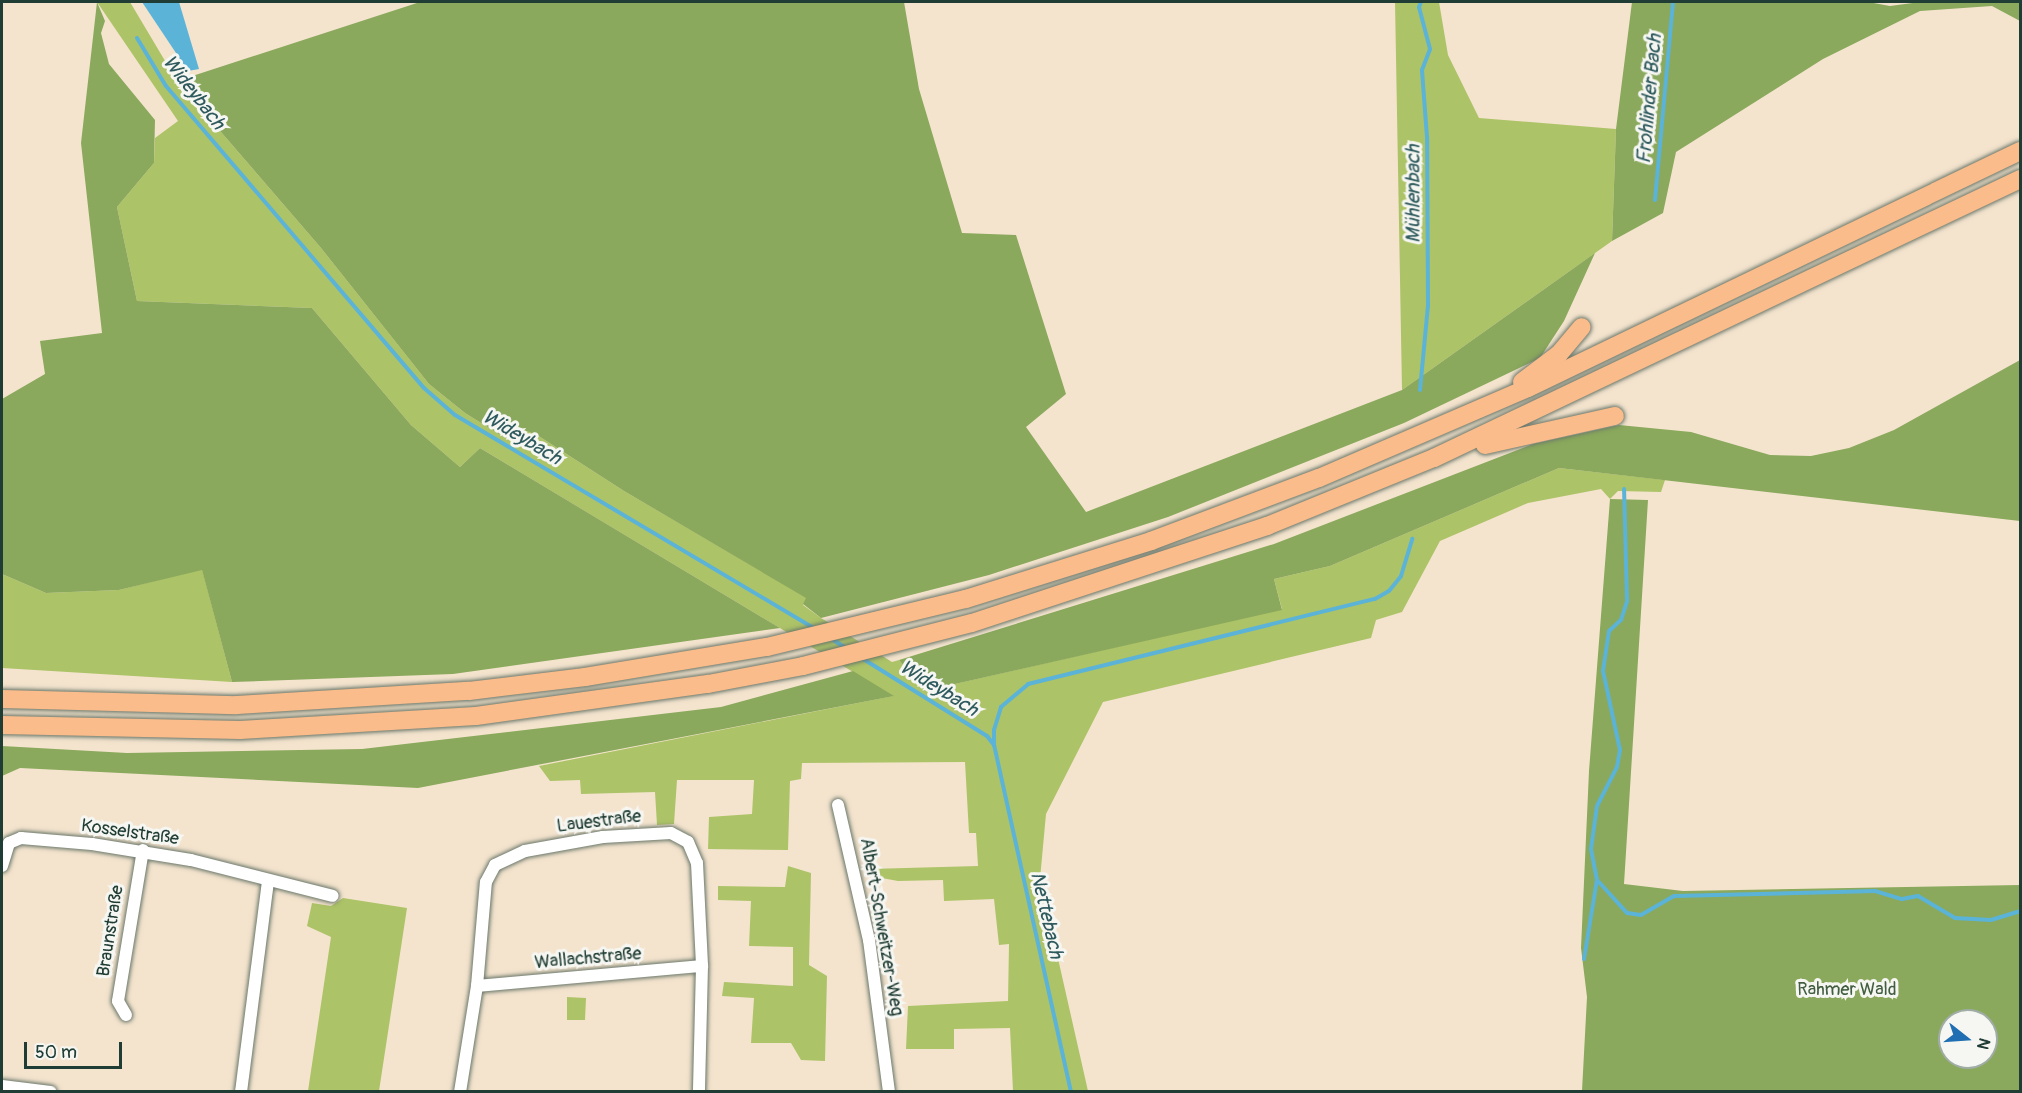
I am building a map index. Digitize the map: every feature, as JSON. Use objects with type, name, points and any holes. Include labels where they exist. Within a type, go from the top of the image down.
[{"type":"highway","points":[[2,699],[171,705],[411,696],[585,677],[767,647],[868,624],[1028,580],[1151,541],[1319,478],[1493,404],[2020,152]]},
{"type":"highway","points":[[2,725],[228,730],[415,721],[593,702],[803,666],[905,640],[1035,604],[1148,568],[1267,526],[1434,458],[2020,179]]},
{"type":"highway","points":[[1493,404],[1559,354],[1582,327]]},
{"type":"highway","points":[[1434,458],[1615,416]]},
{"type":"street","name":"Albert-Schweitzer-Weg","points":[[838,805],[869,940],[889,1092]]},
{"type":"street","name":"Lauestraße","points":[[460,1092],[477,986],[484,894],[495,865],[525,851],[625,835],[671,833],[688,842],[694,850],[702,966],[699,1092]]},
{"type":"street","name":"Kosselstraße","points":[[2,866],[9,843],[21,838],[143,850],[333,896]]},
{"type":"street","name":"Braunstraße","points":[[126,1015],[118,1000],[143,850]]},
{"type":"street","points":[[241,1092],[268,881]]},
{"type":"street","name":"Wallachstraße","points":[[477,986],[702,966]]},
{"type":"street","points":[[2,1086],[51,1092]]},
{"type":"green space","points":[[97,2],[130,2],[177,81],[321,248],[429,384],[465,413],[505,438],[513,426],[537,435],[624,491],[807,598],[803,605],[821,618],[892,662],[899,660],[924,691],[1282,609],[1274,579],[1330,566],[1559,468],[1665,480],[1661,492],[1618,491],[1610,499],[1601,489],[1528,503],[1440,541],[1402,612],[1376,620],[1371,638],[1103,702],[1046,814],[1040,879],[1088,1091],[1013,1091],[1010,1028],[954,1029],[954,1049],[906,1049],[908,1006],[1008,1001],[1009,944],[999,945],[994,899],[944,901],[943,880],[898,881],[871,876],[869,869],[978,866],[976,833],[969,833],[965,762],[802,763],[801,779],[790,781],[788,850],[708,849],[709,817],[752,814],[754,780],[677,780],[674,824],[657,825],[655,792],[581,794],[580,780],[550,781],[539,766],[893,696],[480,448],[460,467],[411,425],[312,308],[137,301],[117,207],[154,163],[155,138],[178,121]]},
{"type":"green space","points":[[97,2],[105,21],[101,33],[109,64],[155,120],[154,163],[117,207],[137,301],[312,308],[411,425],[460,467],[480,448],[780,628],[453,674],[232,682],[202,570],[119,590],[46,593],[2,574],[2,399],[45,374],[40,341],[102,333],[81,143]]},
{"type":"green space","points":[[420,2],[904,2],[919,89],[962,233],[1016,235],[1066,394],[1026,427],[1086,512],[1402,390],[1595,253],[1564,321],[1540,358],[1404,423],[1168,517],[989,575],[821,618],[803,604],[806,598],[624,491],[537,435],[513,426],[505,438],[465,413],[429,384],[321,248],[177,81]]},
{"type":"green space","points":[[1395,2],[1439,2],[1448,55],[1479,118],[1616,129],[1612,241],[1402,390]]},
{"type":"green space","points":[[1632,2],[1868,2],[1890,6],[1920,2],[2020,2],[2020,21],[1992,6],[1920,11],[1823,59],[1676,152],[1663,213],[1612,241],[1616,129]]},
{"type":"green space","points":[[2020,360],[2020,521],[1559,468],[1330,566],[1274,579],[1282,610],[924,691],[899,660],[1274,544],[1533,444],[1619,425],[1691,432],[1770,455],[1811,456],[1849,448],[1894,430]]},
{"type":"green space","name":"Rahmer Wald","points":[[1610,499],[1648,500],[1624,884],[1683,891],[2020,885],[2020,1091],[1582,1091],[1587,997],[1581,948],[1589,771]]},
{"type":"green space","points":[[202,569],[232,682],[2,668],[2,574],[46,593],[119,590]]},
{"type":"green space","points":[[853,671],[894,696],[418,788],[20,768],[2,776],[2,746],[127,753],[362,749],[721,707]]},
{"type":"green space","points":[[788,866],[811,873],[809,965],[827,976],[825,1061],[801,1060],[791,1043],[751,1043],[754,998],[722,996],[724,982],[793,986],[793,947],[749,946],[751,901],[718,900],[718,886],[785,887]]},
{"type":"green space","points":[[343,898],[407,908],[379,1091],[308,1091],[331,937],[307,926],[312,903],[331,906]]},
{"type":"green space","points":[[567,997],[586,998],[585,1020],[567,1020]]},
{"type":"water","points":[[142,2],[179,2],[199,69],[188,71]]},
{"type":"waterway","name":"Mühlenbach","points":[[1420,390],[1428,306],[1427,137],[1422,70],[1430,49],[1419,7],[1421,2]]},
{"type":"waterway","name":"Frohlinder Bach","points":[[1655,200],[1673,2]]},
{"type":"waterway","name":"Wideybach","points":[[137,38],[166,86],[424,388],[455,415],[816,629]]},
{"type":"waterway","name":"Frohlinder Bach","points":[[1584,959],[1597,880],[1591,849],[1597,806],[1617,767],[1620,750],[1603,671],[1609,631],[1621,620],[1627,601],[1624,489]]},
{"type":"waterway","name":"Nettebach","points":[[1071,1092],[994,745],[994,730],[1001,707],[1028,684],[1375,599],[1389,591],[1401,576],[1412,539]]},
{"type":"waterway","name":"Wideybach","points":[[830,638],[846,648]]},
{"type":"waterway","name":"Wideybach","points":[[860,657],[987,736],[994,745]]},
{"type":"waterway","points":[[1598,881],[1627,913],[1641,915],[1674,896],[1875,891],[1902,899],[1918,896],[1955,918],[1991,920],[2020,911]]}]
